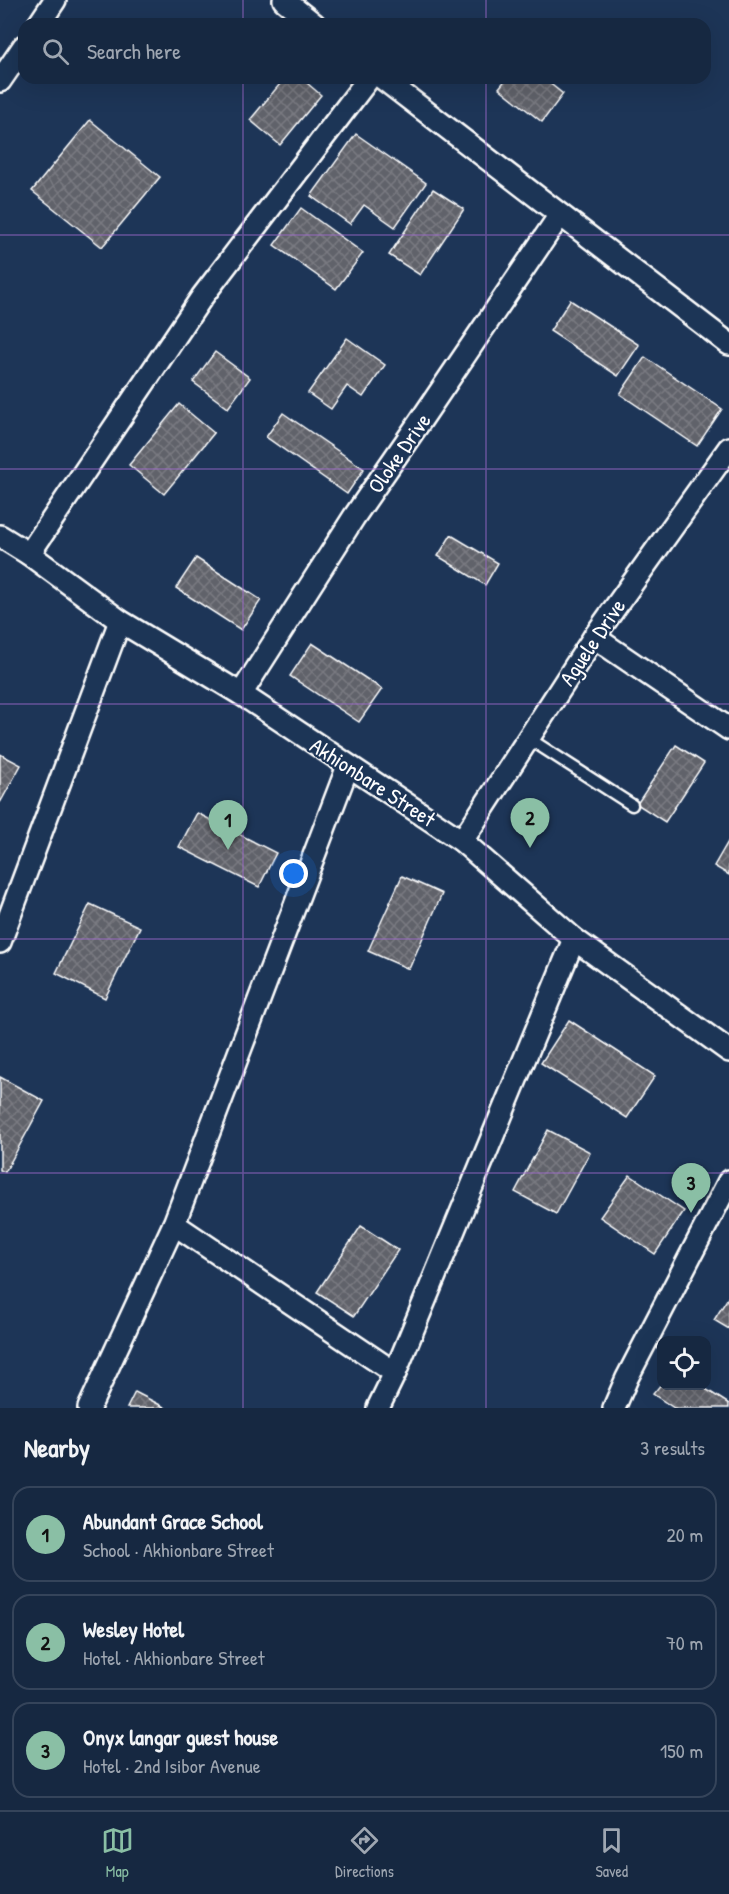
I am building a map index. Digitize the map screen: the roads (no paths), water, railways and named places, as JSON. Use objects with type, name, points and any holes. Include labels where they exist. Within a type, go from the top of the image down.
[{"type":"street","points":[[43,18],[55,0]]},
{"type":"street","points":[[285,0],[307,18]]},
{"type":"street","points":[[0,81],[18,55]]},
{"type":"street","points":[[29,555],[202,297],[364,84]]},
{"type":"street","points":[[390,84],[729,344]]},
{"type":"street","name":"Oloke Drive","points":[[241,694],[354,518],[560,215]]},
{"type":"street","name":"Aguele Drive","points":[[462,841],[594,637],[729,447]]},
{"type":"street","name":"Akhionbare Street","points":[[0,536],[120,621],[241,694],[462,841],[574,939],[729,1051]]},
{"type":"street","points":[[0,942],[120,621]]},
{"type":"street","points":[[594,637],[729,729]]},
{"type":"street","points":[[89,1408],[174,1224],[348,766]]},
{"type":"street","points":[[378,1408],[395,1373],[574,939]]},
{"type":"street","points":[[614,1408],[627,1378],[729,1181]]},
{"type":"street","points":[[174,1224],[395,1373]]},
{"type":"lane","points":[[528,738],[632,805]]},
{"type":"place","name":"Wesley Hotel","points":[[530,848]]},
{"type":"place","name":"Abundant Grace School","points":[[228,850]]},
{"type":"place","name":"Onyx langar guest house","points":[[691,1213]]}]
